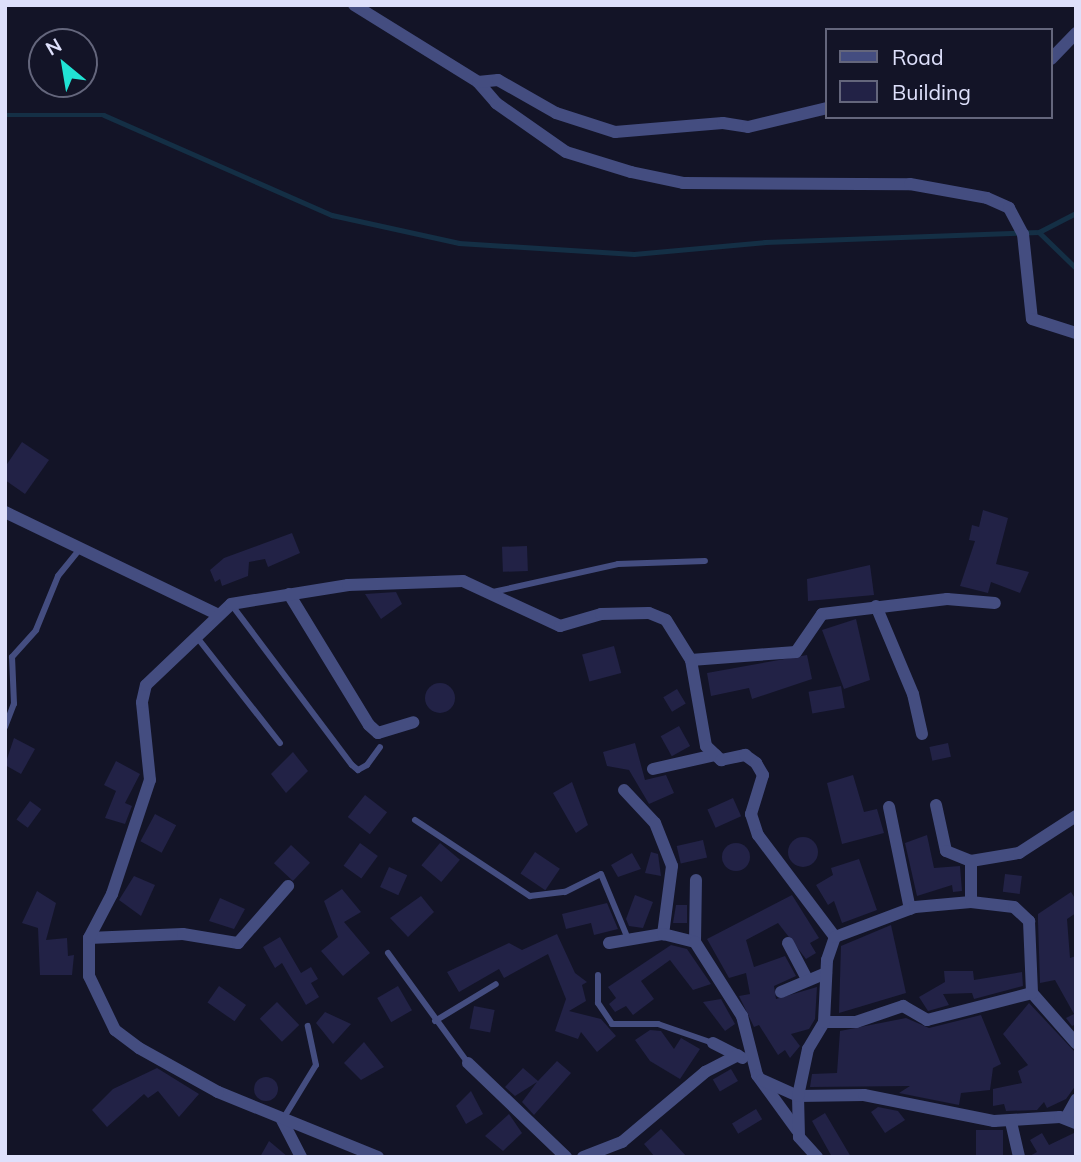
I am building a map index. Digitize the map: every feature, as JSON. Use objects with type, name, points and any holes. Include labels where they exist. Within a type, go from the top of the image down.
[{"type":"street","points":[[354,5],[478,82],[496,103],[566,152],[631,172],[683,183],[910,184],[987,198],[1009,208],[1023,234],[1032,319],[1076,333]]},
{"type":"street","points":[[1053,57],[1076,33]]},
{"type":"street","points":[[478,82],[498,80],[556,113],[615,132],[723,123],[748,127],[825,108]]},
{"type":"street","points":[[5,512],[79,550],[215,613]]},
{"type":"street","points":[[378,1157],[218,1092],[115,1030],[89,976],[89,938],[117,881],[150,780],[142,702],[146,685],[215,613],[231,604],[289,594],[463,581],[493,592],[560,626],[601,614],[649,613],[666,620],[691,660],[706,746],[715,755]]},
{"type":"street","points":[[289,594],[369,724],[378,733],[413,722]]},
{"type":"street","points":[[691,660],[796,652],[822,614],[947,599],[995,603]]},
{"type":"street","points":[[876,606],[913,694],[922,734]]},
{"type":"street","points":[[653,769],[715,755],[745,755],[756,762],[764,775],[751,814],[758,835],[835,937]]},
{"type":"street","points":[[624,790],[655,823],[672,866],[663,934]]},
{"type":"street","points":[[936,805],[946,851],[971,861],[1019,853],[1044,830],[1076,816]]},
{"type":"street","points":[[889,807],[910,909]]},
{"type":"street","points":[[971,861],[971,902]]},
{"type":"street","points":[[696,880],[695,942],[739,1008],[754,1064],[762,1080],[817,1157]]},
{"type":"street","points":[[89,938],[183,934],[238,943],[288,886]]},
{"type":"street","points":[[835,937],[910,909],[971,902],[1027,914],[1032,993],[1076,1043]]},
{"type":"street","points":[[609,943],[663,934],[695,942]]},
{"type":"street","points":[[797,1130],[798,1096],[808,1049],[824,1022],[826,973],[835,937]]},
{"type":"street","points":[[788,943],[807,979]]},
{"type":"street","points":[[781,992],[826,973]]},
{"type":"street","points":[[824,1022],[856,1022],[903,1006],[927,1020],[1032,993]]},
{"type":"street","points":[[713,1043],[754,1064]]},
{"type":"street","points":[[583,1157],[622,1142],[705,1072],[738,1055]]},
{"type":"street","points":[[468,1063],[566,1157]]},
{"type":"street","points":[[762,1080],[798,1096],[864,1095],[1011,1122],[1071,1120],[1076,1100]]},
{"type":"street","points":[[282,1120],[301,1157]]},
{"type":"street","points":[[1011,1122],[1019,1157]]},
{"type":"lane","points":[[5,727],[14,704],[12,657],[36,630],[58,576],[79,550]]},
{"type":"lane","points":[[493,592],[618,564],[705,561]]},
{"type":"lane","points":[[231,604],[352,765],[358,770],[368,765],[380,747]]},
{"type":"lane","points":[[195,634],[215,668],[280,743]]},
{"type":"lane","points":[[415,820],[530,896],[565,892],[601,874],[628,939]]},
{"type":"lane","points":[[388,953],[468,1063]]},
{"type":"lane","points":[[598,975],[598,1003],[612,1024],[658,1024],[713,1043]]},
{"type":"lane","points":[[435,1021],[496,984]]},
{"type":"lane","points":[[282,1120],[316,1065],[308,1026]]},
{"type":"building","points":[[22,442],[49,460],[25,494],[5,480],[5,467]]},
{"type":"building","points":[[983,510],[1008,518],[996,564],[1029,572],[1020,593],[991,582],[988,593],[960,586],[975,541],[969,540],[972,525],[979,527]]},
{"type":"building","points":[[292,533],[300,553],[268,567],[265,559],[249,562],[248,576],[222,586],[220,579],[215,582],[210,570],[224,558]]},
{"type":"building","points":[[527,546],[528,571],[503,572],[502,547]]},
{"type":"building","points":[[870,565],[874,595],[808,601],[807,579]]},
{"type":"building","points":[[396,592],[402,604],[381,619],[365,594]]},
{"type":"building","points":[[856,619],[870,680],[844,689],[822,630]]},
{"type":"building","points":[[614,646],[621,673],[589,682],[582,655]]},
{"type":"building","points":[[807,655],[812,679],[752,699],[749,688],[711,696],[707,673]]},
{"type":"building","points":[[440,683],[451,687],[455,698],[451,709],[440,713],[429,709],[425,698],[429,687]]},
{"type":"building","points":[[841,686],[845,708],[812,713],[809,692]]},
{"type":"building","points":[[677,689],[686,704],[672,712],[663,697]]},
{"type":"building","points":[[679,726],[690,746],[672,756],[661,736]]},
{"type":"building","points":[[14,738],[35,749],[21,774],[5,765]]},
{"type":"building","points":[[635,743],[645,780],[666,775],[674,793],[649,804],[629,770],[607,766],[603,752]]},
{"type":"building","points":[[948,743],[951,757],[932,761],[929,747]]},
{"type":"building","points":[[293,752],[308,771],[286,793],[271,774]]},
{"type":"building","points":[[116,761],[140,774],[125,803],[132,806],[125,824],[105,818],[116,791],[104,785]]},
{"type":"building","points":[[853,775],[864,812],[877,809],[884,833],[842,844],[827,783]]},
{"type":"building","points":[[572,782],[588,825],[576,833],[553,793]]},
{"type":"building","points":[[365,795],[387,812],[370,834],[348,817]]},
{"type":"building","points":[[733,798],[741,816],[716,828],[707,809]]},
{"type":"building","points":[[30,801],[41,809],[28,828],[16,820]]},
{"type":"building","points":[[155,814],[176,825],[162,853],[140,841]]},
{"type":"building","points":[[927,835],[934,868],[960,866],[962,891],[953,892],[952,885],[917,896],[905,843]]},
{"type":"building","points":[[803,837],[809,838],[817,846],[817,858],[809,866],[803,867],[797,866],[789,858],[788,852],[789,846],[797,838]]},
{"type":"building","points":[[703,840],[707,858],[681,864],[677,846]]},
{"type":"building","points":[[360,843],[378,856],[361,879],[344,866]]},
{"type":"building","points":[[440,843],[460,860],[441,882],[421,865]]},
{"type":"building","points":[[736,843],[746,847],[750,857],[746,867],[736,871],[726,867],[722,857],[726,847]]},
{"type":"building","points":[[291,845],[310,863],[293,881],[274,863]]},
{"type":"building","points":[[535,852],[560,869],[545,890],[520,874]]},
{"type":"building","points":[[651,852],[658,854],[661,876],[645,873]]},
{"type":"building","points":[[632,853],[641,869],[618,877],[611,865]]},
{"type":"building","points":[[859,859],[877,910],[842,923],[834,901],[828,905],[816,885],[833,875],[831,868]]},
{"type":"building","points":[[389,867],[407,875],[398,895],[380,887]]},
{"type":"building","points":[[1005,874],[1022,876],[1020,894],[1003,892]]},
{"type":"building","points":[[134,876],[155,885],[141,916],[119,900]]},
{"type":"building","points":[[342,889],[361,912],[344,922],[370,953],[343,976],[321,951],[338,937],[324,901]]},
{"type":"building","points":[[37,891],[56,903],[46,940],[67,938],[68,956],[74,955],[72,975],[40,975],[38,928],[22,923]]},
{"type":"building","points":[[1071,892],[1076,900],[1076,913],[1067,919],[1070,958],[1076,956],[1076,1024],[1072,1026],[1066,1018],[1074,1014],[1055,980],[1040,983],[1038,921],[1038,914]]},
{"type":"building","points":[[635,895],[653,902],[643,928],[629,926],[626,919]]},
{"type":"building","points":[[792,895],[819,938],[810,943],[816,953],[806,959],[778,923],[746,940],[754,967],[785,956],[796,976],[774,986],[776,999],[817,987],[815,1019],[809,1029],[791,1034],[800,1046],[790,1058],[785,1050],[778,1055],[759,1025],[754,1027],[739,996],[750,994],[746,973],[729,978],[707,939]]},
{"type":"building","points":[[421,896],[434,912],[408,937],[390,918]]},
{"type":"building","points":[[220,898],[245,909],[234,929],[209,921]]},
{"type":"building","points":[[607,903],[618,929],[594,935],[591,923],[566,929],[562,914]]},
{"type":"building","points":[[676,905],[687,905],[687,923],[673,923]]},
{"type":"building","points":[[891,925],[906,993],[839,1013],[841,946]]},
{"type":"building","points":[[557,934],[575,973],[587,982],[582,985],[586,1001],[569,1011],[601,1019],[616,1036],[597,1052],[581,1032],[578,1039],[555,1031],[566,999],[548,954],[504,978],[499,969],[459,992],[447,972],[509,943],[522,950]]},
{"type":"building","points":[[280,937],[301,973],[311,967],[318,979],[311,983],[319,997],[306,1005],[282,963],[275,968],[263,947]]},
{"type":"building","points":[[671,945],[687,949],[711,984],[693,990],[670,960],[641,981],[654,999],[633,1015],[626,1006],[615,1012],[609,1004],[616,998],[608,987]]},
{"type":"building","points":[[944,971],[973,971],[974,980],[1022,972],[1023,986],[974,999],[972,993],[943,994],[949,1005],[928,1011],[919,997],[945,982]]},
{"type":"building","points":[[219,986],[246,1005],[235,1021],[208,1002]]},
{"type":"building","points":[[398,986],[412,1010],[391,1022],[377,998]]},
{"type":"building","points":[[721,999],[735,1024],[725,1031],[703,1002]]},
{"type":"building","points":[[277,1002],[299,1025],[282,1042],[260,1019]]},
{"type":"building","points":[[1029,1003],[1074,1051],[1076,1085],[1066,1099],[1047,1108],[1044,1102],[1037,1110],[1006,1111],[1004,1104],[993,1106],[993,1089],[1022,1083],[1018,1071],[1028,1065],[1003,1034]]},
{"type":"building","points":[[474,1006],[495,1010],[490,1033],[470,1029]]},
{"type":"building","points":[[325,1012],[351,1024],[333,1044],[316,1023]]},
{"type":"building","points":[[981,1015],[1001,1064],[993,1068],[990,1090],[961,1093],[959,1105],[899,1093],[910,1086],[810,1087],[812,1074],[837,1073],[840,1031],[906,1018],[929,1028]]},
{"type":"building","points":[[650,1030],[661,1031],[674,1049],[681,1038],[700,1049],[680,1079],[650,1061],[635,1040]]},
{"type":"building","points":[[364,1042],[384,1067],[361,1080],[344,1063]]},
{"type":"building","points":[[557,1061],[571,1073],[534,1115],[522,1102],[537,1082],[515,1096],[505,1087],[523,1068],[538,1081]]},
{"type":"building","points":[[157,1068],[199,1094],[179,1117],[158,1091],[148,1098],[144,1094],[107,1127],[92,1110],[113,1089]]},
{"type":"building","points":[[731,1069],[738,1081],[720,1092],[713,1080]]},
{"type":"building","points":[[266,1077],[275,1080],[278,1089],[275,1098],[266,1101],[257,1098],[254,1089],[257,1080]]},
{"type":"building","points":[[471,1091],[483,1114],[466,1124],[456,1106]]},
{"type":"building","points":[[878,1107],[898,1111],[905,1120],[885,1133],[871,1112]]},
{"type":"building","points":[[756,1109],[762,1119],[738,1134],[732,1123]]},
{"type":"building","points":[[825,1113],[851,1157],[832,1157],[812,1121]]},
{"type":"building","points":[[509,1114],[522,1133],[503,1151],[485,1136]]},
{"type":"building","points":[[661,1129],[687,1157],[655,1157],[644,1144]]},
{"type":"building","points":[[976,1130],[1003,1130],[1003,1157],[976,1157]]},
{"type":"building","points":[[1076,1132],[1076,1157],[1028,1157],[1037,1152],[1030,1140],[1042,1133],[1049,1145]]},
{"type":"building","points":[[269,1141],[275,1146],[288,1157],[260,1157]]},
{"type":"waterway","points":[[5,115],[104,115],[332,215],[459,243],[634,254],[765,242],[1039,232],[1076,213]]},
{"type":"waterway","points":[[1039,232],[1076,268]]}]
